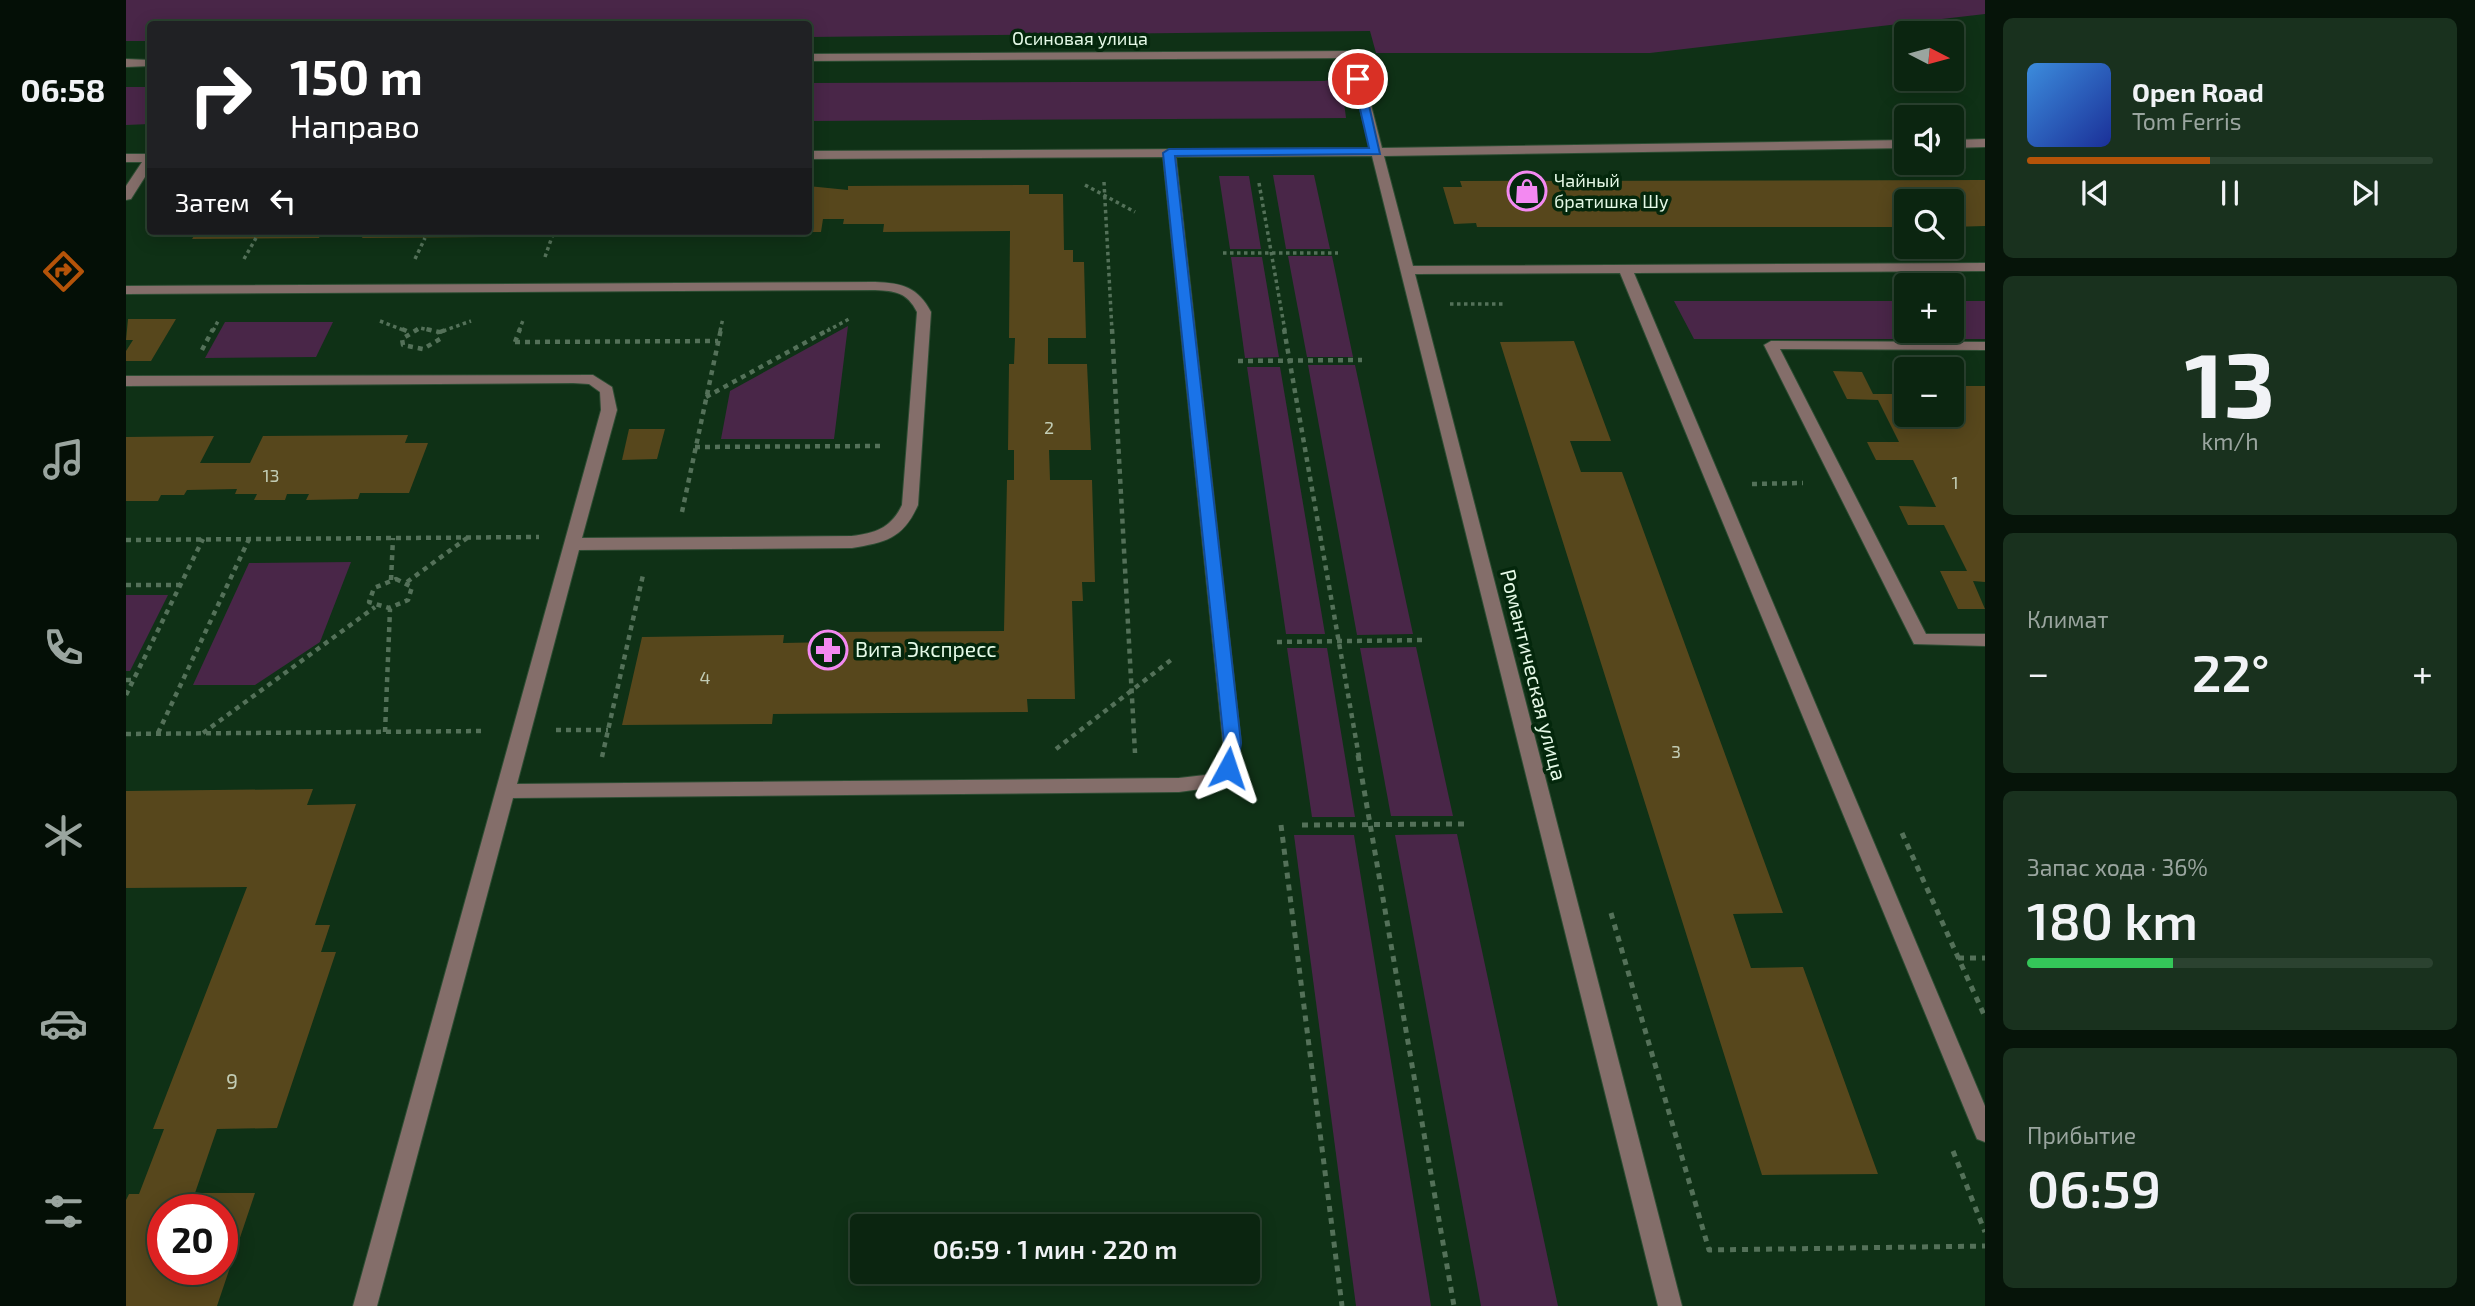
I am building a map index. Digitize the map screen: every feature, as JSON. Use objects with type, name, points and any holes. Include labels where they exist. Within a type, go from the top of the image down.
[{"type":"street","name":"Осиновая улица","points":[[812,58],[1352,54]]},
{"type":"street","name":"Романтическая улица","points":[[1352,54],[1670,1306]]},
{"type":"street","points":[[126,63],[147,63]]},
{"type":"street","points":[[812,155],[1376,152],[1894,144]]},
{"type":"street","points":[[1964,144],[1985,144]]},
{"type":"street","points":[[506,791],[1137,786],[1209,782],[1228,768],[1232,743],[1169,153]]},
{"type":"street","points":[[126,158],[147,159]]},
{"type":"street","points":[[126,196],[147,164]]},
{"type":"street","points":[[1406,270],[1985,267]]},
{"type":"street","points":[[1625,269],[1985,1132]]},
{"type":"street","points":[[126,290],[875,286],[901,288],[917,296],[924,312],[915,445],[906,515],[902,525],[881,538],[852,542],[650,543],[574,540]]},
{"type":"street","points":[[1985,346],[1770,345],[1920,640],[1985,640]]},
{"type":"street","points":[[126,381],[573,378],[593,380],[607,390],[609,410],[365,1306]]},
{"type":"path","points":[[1254,152],[1454,1306]]},
{"type":"path","points":[[1102,153],[1137,786]]},
{"type":"path","points":[[1084,185],[1135,212]]},
{"type":"path","points":[[1223,253],[1338,253]]},
{"type":"path","points":[[675,543],[730,287]]},
{"type":"path","points":[[185,380],[236,290]]},
{"type":"path","points":[[1448,304],[1518,304]]},
{"type":"path","points":[[706,397],[859,314]]},
{"type":"path","points":[[369,316],[409,332]]},
{"type":"path","points":[[439,332],[440,338],[434,345],[411,349],[403,345],[402,339],[409,332],[420,328],[439,332],[476,320]]},
{"type":"path","points":[[515,342],[718,341]]},
{"type":"path","points":[[1238,361],[1362,360]]},
{"type":"path","points":[[695,447],[915,445]]},
{"type":"path","points":[[1747,484],[1752,497]]},
{"type":"path","points":[[391,580],[393,538]]},
{"type":"path","points":[[407,582],[468,538]]},
{"type":"path","points":[[126,695],[203,539]]},
{"type":"path","points":[[158,733],[249,539]]},
{"type":"path","points":[[126,540],[574,540]]},
{"type":"path","points":[[594,790],[650,543]]},
{"type":"path","points":[[391,580],[407,582],[412,587],[412,594],[407,602],[390,609],[375,607],[369,602],[369,594],[375,587],[391,580]]},
{"type":"path","points":[[126,585],[180,585]]},
{"type":"path","points":[[203,733],[375,607]]},
{"type":"path","points":[[385,732],[390,609]]},
{"type":"path","points":[[1277,642],[1424,640]]},
{"type":"path","points":[[1056,749],[1171,660]]},
{"type":"path","points":[[126,680],[134,680]]},
{"type":"path","points":[[126,734],[608,730]]},
{"type":"path","points":[[1897,821],[1985,1017]]},
{"type":"path","points":[[1302,825],[1465,824]]},
{"type":"path","points":[[1281,825],[1342,1306]]},
{"type":"path","points":[[1609,904],[1709,1250],[1985,1245]]},
{"type":"path","points":[[1958,958],[1985,958]]},
{"type":"path","points":[[1949,1142],[1985,1232]]},
{"type":"shaded area","points":[[126,0],[1985,0],[1985,14],[1925,21],[1894,21],[1894,25],[1650,53],[1376,53],[1370,31],[812,37],[812,21],[147,21],[147,41],[126,41]]},
{"type":"shaded area","points":[[1341,78],[1346,118],[812,121],[812,83],[1324,81]]},
{"type":"shaded area","points":[[126,87],[147,87],[147,124],[126,125]]},
{"type":"shaded area","points":[[1273,175],[1314,175],[1330,249],[1286,249]]},
{"type":"shaded area","points":[[1219,176],[1249,176],[1261,249],[1230,249]]},
{"type":"shaded area","points":[[1288,256],[1332,256],[1353,357],[1307,357]]},
{"type":"shaded area","points":[[1231,257],[1262,257],[1279,357],[1245,358]]},
{"type":"shaded area","points":[[1674,301],[1894,301],[1894,339],[1694,339]]},
{"type":"shaded area","points":[[1964,301],[1985,301],[1985,339],[1964,339]]},
{"type":"shaded area","points":[[225,322],[333,322],[316,357],[205,358]]},
{"type":"shaded area","points":[[848,326],[834,439],[721,439],[730,391]]},
{"type":"shaded area","points":[[1308,365],[1355,365],[1413,634],[1357,635]]},
{"type":"shaded area","points":[[1247,367],[1280,367],[1325,634],[1286,634]]},
{"type":"shaded area","points":[[351,562],[320,642],[255,685],[193,685],[249,563]]},
{"type":"shaded area","points":[[126,595],[168,595],[130,671],[126,671]]},
{"type":"shaded area","points":[[1416,647],[1453,816],[1391,816],[1360,648]]},
{"type":"shaded area","points":[[1287,648],[1327,648],[1355,817],[1312,817]]},
{"type":"shaded area","points":[[1457,834],[1558,1306],[1481,1306],[1395,835]]},
{"type":"shaded area","points":[[1294,835],[1354,835],[1431,1306],[1356,1306]]},
{"type":"building","points":[[1985,180],[1985,226],[1964,227],[1964,189],[1894,189],[1894,227],[1477,227],[1476,223],[1454,224],[1443,187],[1462,187],[1460,181]]},
{"type":"building","points":[[1029,185],[1029,194],[1063,194],[1064,250],[1073,250],[1073,262],[1084,262],[1086,338],[1048,338],[1048,364],[1087,364],[1091,450],[1049,450],[1050,480],[1092,480],[1095,582],[1082,582],[1083,601],[1072,601],[1075,699],[1027,699],[1028,712],[773,714],[772,724],[622,725],[642,637],[784,635],[783,643],[833,642],[835,632],[1004,631],[1007,480],[1014,480],[1014,450],[1008,450],[1009,364],[1014,364],[1015,338],[1009,338],[1010,231],[883,232],[884,224],[843,224],[844,219],[823,219],[821,232],[812,232],[812,186],[848,190],[848,186]]},
{"type":"building","points":[[194,235],[320,235],[319,238],[192,239]]},
{"type":"building","points":[[363,235],[489,235],[488,237],[362,238]]},
{"type":"building","points":[[128,319],[176,319],[151,361],[126,361],[126,351],[133,340],[126,340]]},
{"type":"building","points":[[1574,341],[1611,441],[1570,441],[1581,472],[1622,472],[1783,913],[1733,914],[1751,968],[1803,967],[1878,1174],[1762,1175],[1500,342]]},
{"type":"building","points":[[1833,371],[1862,372],[1873,394],[1894,394],[1894,427],[1964,427],[1964,386],[1985,386],[1985,582],[1973,581],[1985,609],[1958,609],[1940,571],[1967,571],[1944,525],[1908,525],[1899,506],[1936,507],[1913,460],[1876,460],[1867,442],[1899,442],[1878,400],[1847,399]]},
{"type":"building","points":[[629,429],[665,429],[657,459],[622,460]]},
{"type":"building","points":[[408,435],[405,443],[428,443],[409,493],[360,493],[358,499],[306,500],[309,494],[287,494],[285,500],[254,500],[257,494],[235,494],[237,489],[187,490],[184,495],[161,495],[158,501],[126,501],[126,437],[214,436],[200,463],[250,463],[263,436]]},
{"type":"building","points":[[313,789],[307,805],[356,804],[315,925],[330,925],[321,952],[336,952],[277,1128],[217,1129],[195,1193],[255,1193],[238,1244],[238,1194],[147,1194],[147,1285],[224,1285],[217,1306],[126,1306],[126,1200],[129,1194],[139,1194],[164,1129],[153,1129],[247,887],[126,888],[126,791]]},
{"type":"place","name":"Чайный братишка Шу","points":[[1527,191]]},
{"type":"place","name":"Вита Экспресс","points":[[828,650]]},
{"type":"route","points":[[1228,768],[1232,743],[1169,153],[1376,152],[1358,79]]}]
